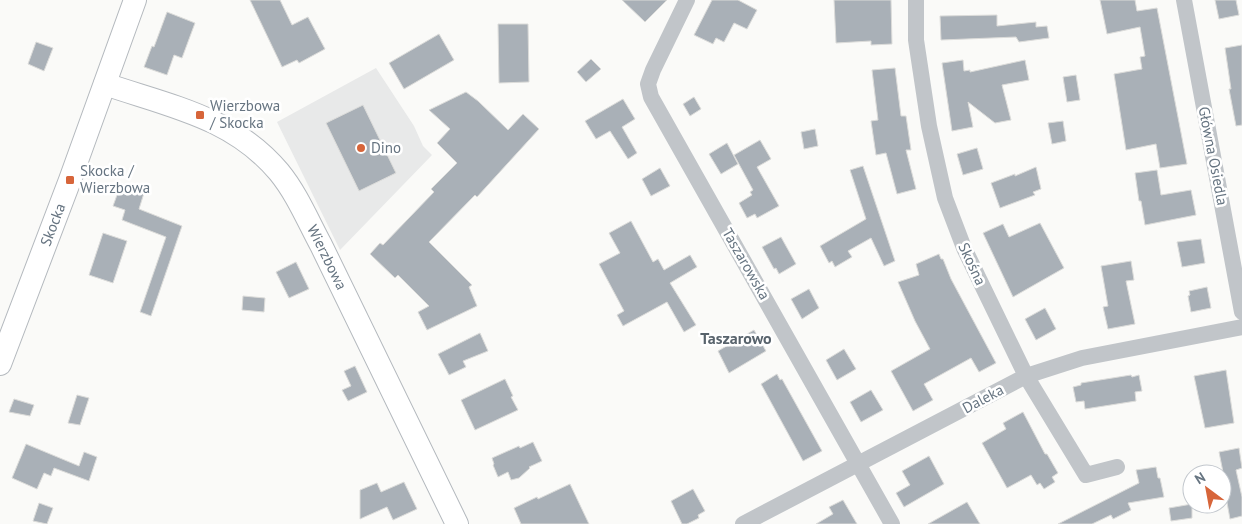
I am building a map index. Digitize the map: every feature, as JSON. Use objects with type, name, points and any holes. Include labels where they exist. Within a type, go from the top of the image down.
[{"type":"street","name":"Skocka","points":[[0,364],[135,0]]},
{"type":"street","name":"Taszarowska","points":[[687,0],[653,70],[648,84],[651,97],[892,524]]},
{"type":"street","name":"Skośna","points":[[916,0],[916,40],[929,126],[945,198],[964,248],[1026,376],[1086,475],[1117,467]]},
{"type":"street","name":"Główna Osiedla","points":[[1184,0],[1242,312]]},
{"type":"street","name":"Wierzbowa","points":[[105,84],[200,115],[231,130],[251,144],[280,174],[300,205],[321,245],[457,524]]},
{"type":"street","name":"Daleka","points":[[743,524],[1026,376],[1082,358],[1242,327]]},
{"type":"shaded area","points":[[376,68],[414,126],[423,146],[432,155],[340,250],[277,122]]},
{"type":"building","points":[[250,0],[280,0],[292,25],[308,17],[325,49],[299,63],[297,60],[282,67]]},
{"type":"building","points":[[622,0],[667,0],[645,22]]},
{"type":"building","points":[[712,0],[738,0],[757,10],[747,29],[734,23],[724,42],[716,38],[713,44],[694,35]]},
{"type":"building","points":[[834,0],[891,0],[892,44],[871,45],[871,41],[836,43]]},
{"type":"building","points":[[1100,0],[1135,0],[1137,11],[1157,8],[1187,164],[1160,168],[1156,144],[1126,150],[1114,74],[1142,69],[1140,57],[1145,56],[1140,27],[1107,34]]},
{"type":"building","points":[[1215,0],[1236,0],[1239,15],[1219,19]]},
{"type":"building","points":[[167,12],[195,23],[182,58],[174,55],[167,75],[144,67],[152,46],[154,47]]},
{"type":"building","points":[[997,15],[997,26],[1036,22],[1036,27],[1047,26],[1049,38],[1019,42],[1016,37],[941,40],[940,16]]},
{"type":"building","points":[[498,24],[528,24],[529,82],[499,83]]},
{"type":"building","points":[[439,34],[454,60],[404,89],[389,63]]},
{"type":"building","points":[[36,42],[53,48],[44,71],[28,64]]},
{"type":"building","points":[[1242,45],[1242,125],[1236,126],[1229,89],[1231,89],[1225,48]]},
{"type":"building","points":[[591,59],[601,69],[586,82],[577,72]]},
{"type":"building","points":[[963,60],[964,71],[970,70],[970,72],[1025,60],[1029,80],[1002,85],[1011,120],[995,123],[968,102],[973,127],[952,131],[942,63]]},
{"type":"building","points":[[895,68],[901,116],[906,116],[911,150],[906,150],[916,189],[897,194],[886,153],[876,155],[871,121],[878,120],[872,70]]},
{"type":"building","points":[[1076,75],[1080,100],[1067,102],[1063,77]]},
{"type":"building","points":[[466,92],[508,130],[523,114],[539,129],[477,197],[475,195],[429,242],[472,285],[469,287],[477,306],[427,330],[418,312],[429,306],[398,275],[395,278],[370,254],[380,243],[383,245],[434,192],[431,189],[457,163],[437,143],[450,129],[429,110]]},
{"type":"building","points":[[694,97],[701,109],[690,116],[683,104]]},
{"type":"building","points":[[623,99],[635,119],[622,127],[637,153],[628,159],[610,131],[596,139],[585,121]]},
{"type":"building","name":"Dino","points":[[363,105],[396,173],[359,191],[326,123]]},
{"type":"building","points":[[1063,121],[1066,141],[1052,144],[1048,123]]},
{"type":"building","points":[[815,129],[818,146],[804,149],[801,132]]},
{"type":"building","points":[[760,140],[771,159],[757,167],[779,206],[757,218],[755,214],[747,218],[739,203],[752,195],[750,192],[753,190],[734,155]]},
{"type":"building","points":[[727,143],[738,164],[721,174],[709,154]]},
{"type":"building","points":[[977,148],[983,169],[963,175],[957,154]]},
{"type":"building","points":[[863,166],[895,261],[884,266],[871,238],[848,251],[852,257],[835,267],[832,261],[829,263],[820,246],[866,219],[850,170]]},
{"type":"building","points":[[1036,167],[1041,189],[1033,192],[1035,195],[1000,208],[991,183]]},
{"type":"building","points":[[660,168],[670,186],[651,196],[642,179]]},
{"type":"building","points":[[1157,170],[1161,195],[1191,190],[1196,215],[1145,225],[1135,173]]},
{"type":"building","points":[[121,184],[144,193],[139,209],[182,226],[151,316],[140,312],[166,237],[122,220],[125,210],[113,206]]},
{"type":"building","points":[[631,221],[653,262],[658,259],[664,270],[690,255],[697,267],[670,283],[696,325],[684,332],[667,302],[623,326],[617,315],[624,311],[599,264],[620,253],[609,233]]},
{"type":"building","points":[[1040,223],[1064,268],[1013,297],[983,233],[1003,224],[1009,237]]},
{"type":"building","points":[[103,233],[127,241],[113,283],[89,275]]},
{"type":"building","points":[[781,237],[796,264],[779,274],[776,268],[774,269],[762,247]]},
{"type":"building","points":[[1201,239],[1205,263],[1182,267],[1177,242]]},
{"type":"building","points":[[939,254],[996,363],[979,372],[971,358],[924,384],[933,400],[913,411],[891,371],[930,349],[898,282],[919,275],[916,264]]},
{"type":"building","points":[[1131,261],[1134,280],[1126,281],[1135,324],[1108,329],[1103,307],[1108,306],[1101,266]]},
{"type":"building","points":[[296,262],[309,289],[289,298],[276,272]]},
{"type":"building","points":[[1207,287],[1211,308],[1191,312],[1189,291]]},
{"type":"building","points":[[809,289],[819,308],[802,319],[791,299]]},
{"type":"building","points":[[243,296],[265,298],[264,312],[242,310]]},
{"type":"building","points":[[1045,308],[1056,329],[1036,340],[1025,319]]},
{"type":"building","points":[[754,330],[766,351],[729,373],[718,351]]},
{"type":"building","points":[[480,333],[488,351],[463,361],[466,367],[449,375],[438,354]]},
{"type":"building","points":[[844,349],[856,369],[837,380],[826,360]]},
{"type":"building","points":[[355,366],[367,392],[348,401],[342,390],[351,386],[344,371]]},
{"type":"building","points":[[1226,370],[1234,423],[1205,428],[1194,376]]},
{"type":"building","points":[[777,374],[780,380],[782,379],[822,451],[803,461],[761,384]]},
{"type":"building","points":[[1131,375],[1132,377],[1139,375],[1142,391],[1135,392],[1136,401],[1085,409],[1084,401],[1076,402],[1073,387],[1081,385],[1081,383]]},
{"type":"building","points":[[505,379],[518,410],[475,430],[461,400]]},
{"type":"building","points":[[871,390],[883,410],[861,422],[850,402]]},
{"type":"building","points":[[77,395],[89,398],[80,425],[68,423]]},
{"type":"building","points":[[14,399],[34,405],[30,416],[9,412]]},
{"type":"building","points":[[1023,412],[1045,454],[1047,454],[1058,473],[1052,477],[1055,482],[1044,489],[1040,483],[1037,485],[1031,475],[1007,488],[982,443],[1006,429],[1003,423]]},
{"type":"building","points":[[533,442],[542,461],[529,467],[519,478],[511,480],[508,472],[498,477],[492,458]]},
{"type":"building","points":[[26,444],[79,466],[84,452],[97,457],[89,481],[54,468],[51,476],[44,473],[37,489],[12,478]]},
{"type":"building","points":[[1239,448],[1242,468],[1236,470],[1242,497],[1242,516],[1230,519],[1229,514],[1232,514],[1232,464],[1221,464],[1219,452]]},
{"type":"building","points":[[929,456],[944,484],[904,507],[896,493],[910,485],[902,471]]},
{"type":"building","points":[[1156,467],[1164,497],[1128,503],[1131,510],[1113,519],[1111,515],[1092,524],[1058,524],[1139,483],[1136,470]]},
{"type":"building","points":[[404,482],[417,509],[393,520],[387,507],[360,519],[360,490],[377,483],[381,492]]},
{"type":"building","points":[[570,484],[589,524],[521,524],[514,508]]},
{"type":"building","points":[[693,489],[705,511],[698,515],[699,518],[687,524],[682,524],[671,501]]},
{"type":"building","points":[[843,500],[857,524],[816,524],[833,514],[829,507]]},
{"type":"building","points":[[967,502],[980,524],[928,524]]},
{"type":"building","points":[[39,503],[53,508],[47,524],[33,521]]},
{"type":"building","points":[[1182,506],[1182,514],[1192,514],[1192,518],[1171,521],[1169,508]]},
{"type":"place","name":"Wierzbowa / Skocka","points":[[200,115]]},
{"type":"place","name":"Dino","points":[[361,148]]},
{"type":"place","name":"Skocka / Wierzbowa","points":[[70,180]]},
{"type":"district","name":"Taszarowo","points":[[736,338]]}]
